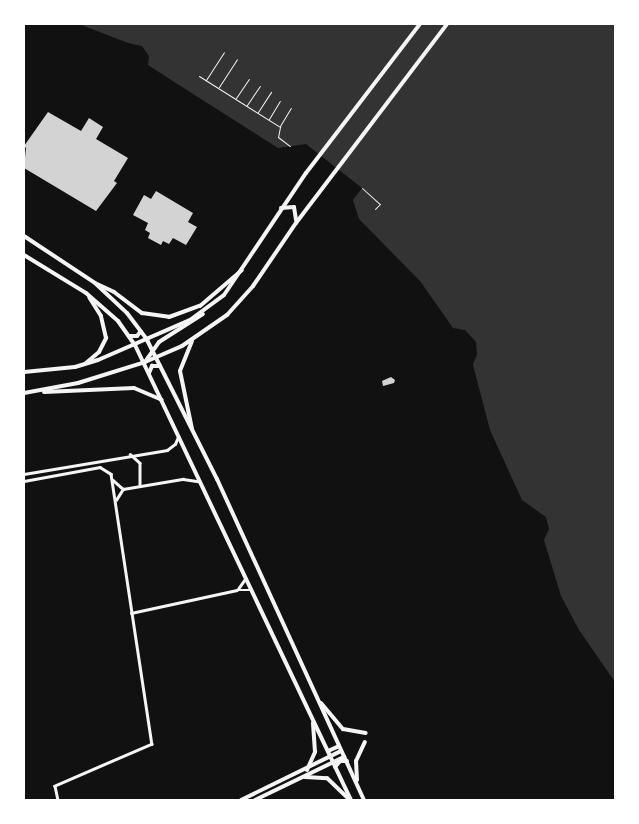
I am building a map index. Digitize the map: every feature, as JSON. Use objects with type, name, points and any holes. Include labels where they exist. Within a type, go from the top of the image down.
[{"type":"main road","points":[[145,362],[152,350],[192,324],[233,285],[281,208],[306,173],[420,24]]},
{"type":"main road","points":[[37,392],[145,362],[192,340],[236,306],[296,223],[447,24]]},
{"type":"main road","points":[[281,208],[294,207],[298,215],[296,223]]},
{"type":"main road","points":[[24,236],[95,284],[141,330],[192,432],[320,702],[364,800]]},
{"type":"main road","points":[[24,255],[86,293],[130,336],[145,362],[351,800]]},
{"type":"main road","points":[[95,284],[114,292],[142,313],[169,317],[192,310],[210,299],[247,264]]},
{"type":"main road","points":[[81,366],[94,357],[106,338],[102,316],[86,293]]},
{"type":"main road","points":[[24,372],[81,366],[147,340],[206,310]]},
{"type":"main road","points":[[130,336],[137,336],[141,330]]},
{"type":"main road","points":[[192,340],[180,371],[192,432]]},
{"type":"main road","points":[[149,373],[152,366],[160,366]]},
{"type":"main road","points":[[24,393],[134,388],[162,400]]},
{"type":"main road","points":[[320,702],[343,730],[366,733]]},
{"type":"main road","points":[[306,770],[316,747],[312,716]]},
{"type":"main road","points":[[358,787],[356,761],[365,742]]},
{"type":"main road","points":[[328,751],[340,748]]},
{"type":"main road","points":[[241,800],[331,757],[340,748]]},
{"type":"main road","points":[[255,800],[346,759]]},
{"type":"main road","points":[[306,776],[327,778],[351,800]]},
{"type":"street","points":[[24,474],[130,454],[170,449],[178,435]]},
{"type":"street","points":[[130,454],[140,463],[142,480],[139,486]]},
{"type":"street","points":[[24,483],[100,467],[109,471],[112,480],[152,744],[55,786],[58,800]]},
{"type":"street","points":[[115,502],[123,489],[187,478],[201,484]]},
{"type":"street","points":[[112,480],[123,489]]},
{"type":"street","points":[[237,590],[245,577]]},
{"type":"street","points":[[131,613],[237,590],[251,590]]},
{"type":"street","points":[[296,800],[311,800]]},
{"type":"lane","points":[[24,483],[24,494]]},
{"type":"path","points":[[206,80],[224,52]]},
{"type":"path","points":[[218,88],[237,59]]},
{"type":"path","points":[[199,76],[280,127]]},
{"type":"path","points":[[235,99],[248,79]]},
{"type":"path","points":[[247,106],[260,86]]},
{"type":"path","points":[[258,113],[271,92]]},
{"type":"path","points":[[268,120],[280,101]]},
{"type":"path","points":[[290,146],[278,137],[280,127],[292,108]]},
{"type":"path","points":[[362,188],[380,204],[375,209]]},
{"type":"shaded area","points":[[79,24],[615,24],[615,682],[579,630],[561,596],[544,540],[549,529],[546,517],[522,500],[490,430],[473,365],[477,354],[476,342],[465,330],[453,328],[420,281],[359,219],[353,200],[362,188],[306,144],[278,148],[168,78],[148,65],[149,56],[142,46],[128,43]]},
{"type":"building","points":[[48,112],[81,131],[89,118],[103,127],[96,139],[128,158],[114,181],[117,183],[96,211],[24,168],[26,148],[24,146]]},
{"type":"building","points":[[156,191],[193,213],[188,222],[197,227],[186,245],[173,238],[169,244],[163,241],[161,245],[148,238],[150,233],[145,230],[148,223],[133,215],[144,195],[151,199]]},
{"type":"building","points":[[391,377],[395,380],[394,383],[383,386],[382,381]]}]
